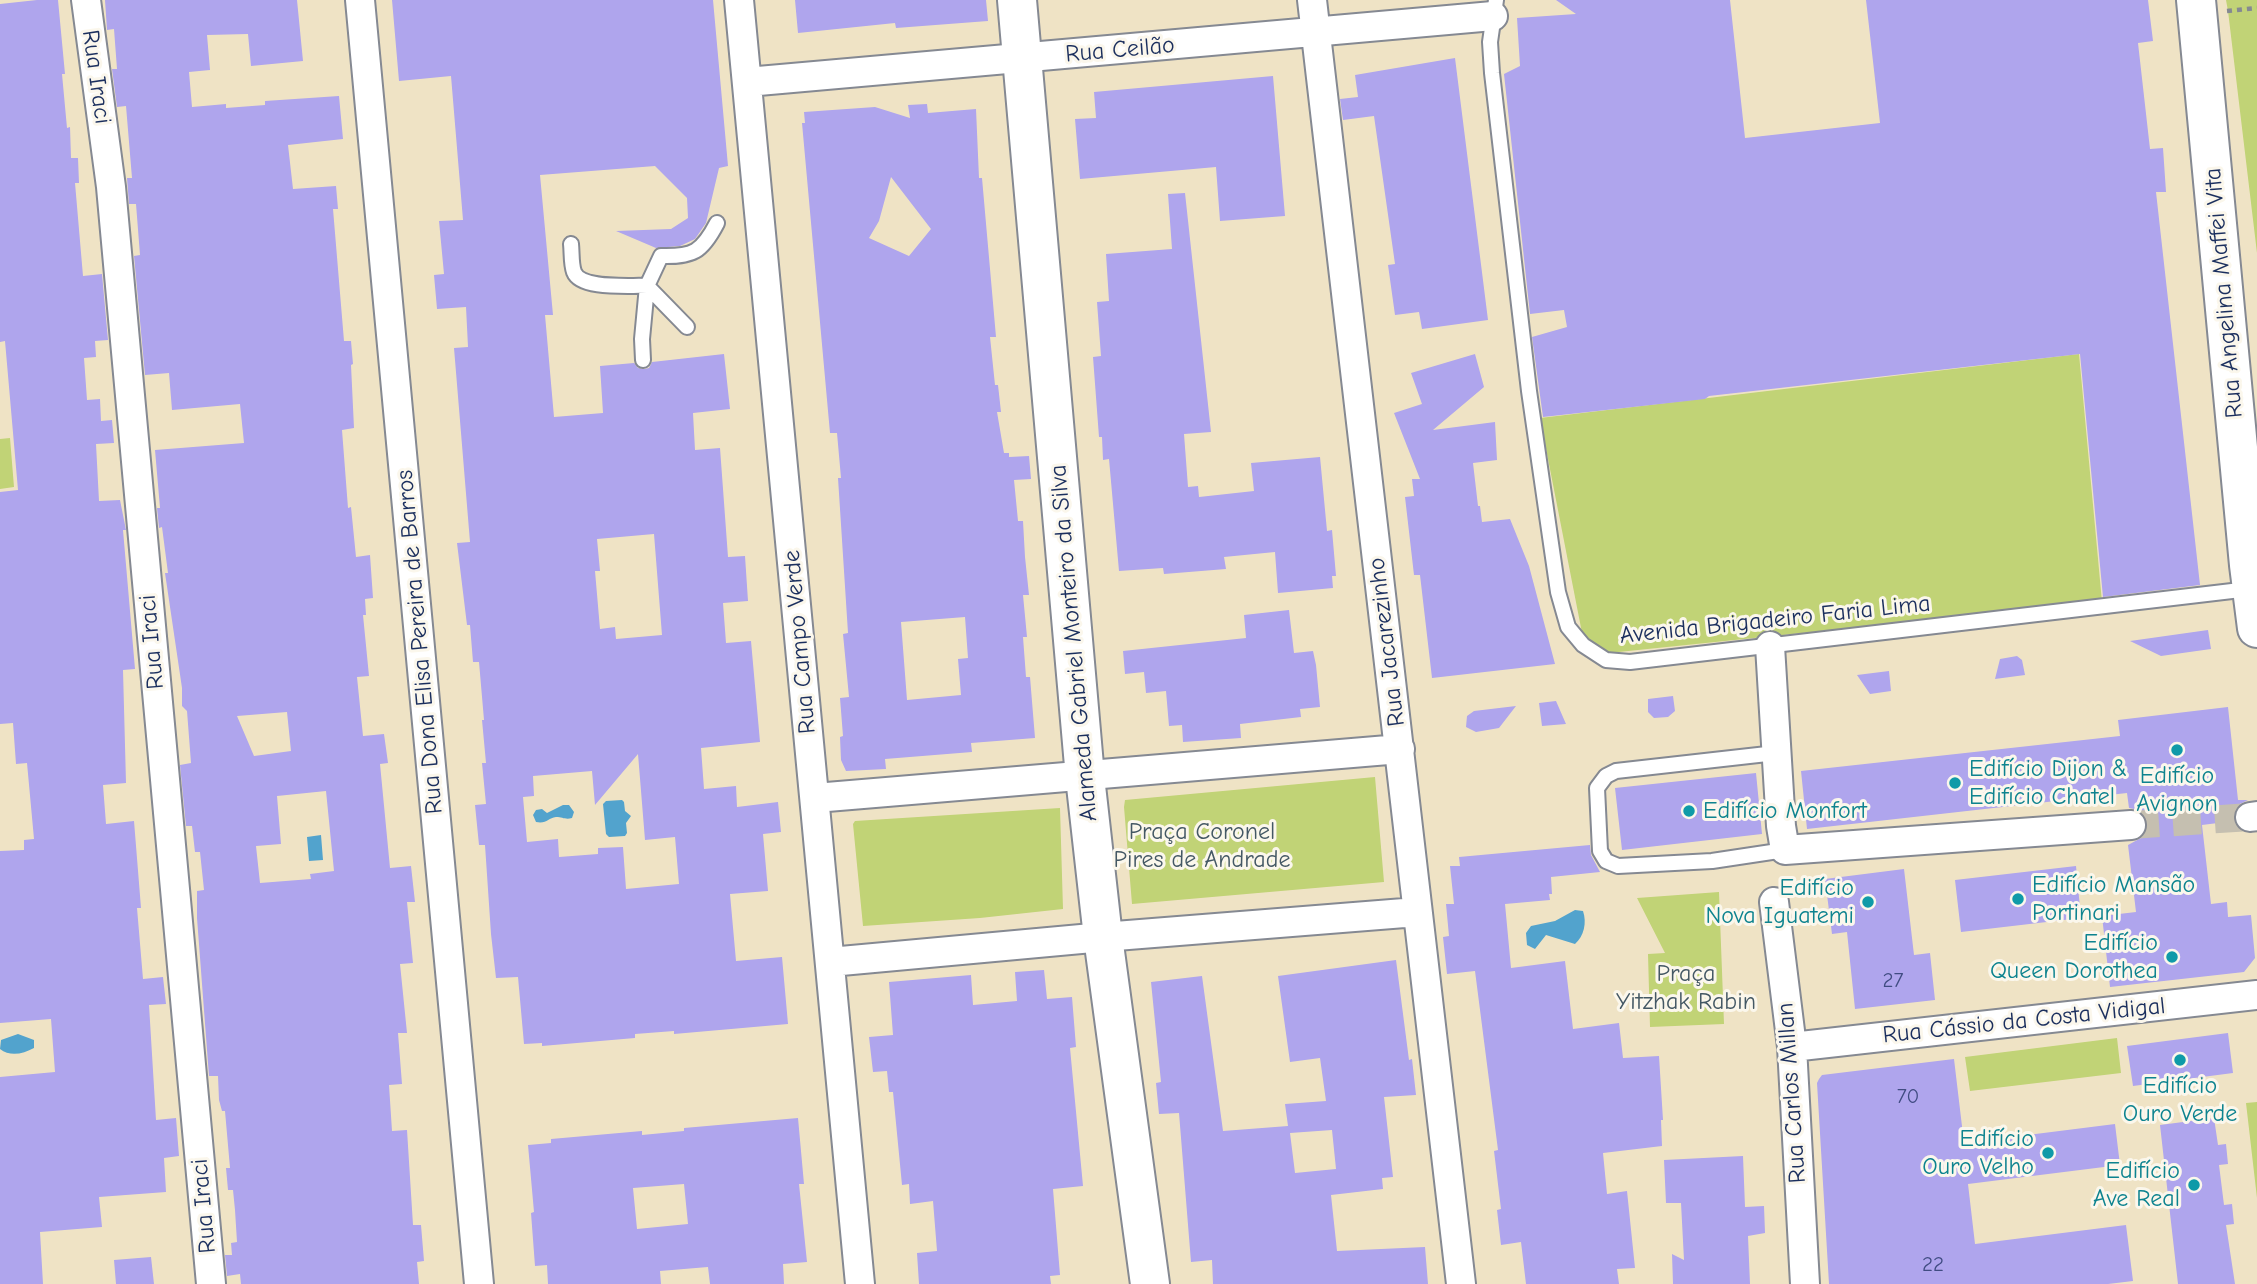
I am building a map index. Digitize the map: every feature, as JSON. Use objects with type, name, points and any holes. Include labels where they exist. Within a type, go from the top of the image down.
[{"type":"street","name":"Rua Iraci","points":[[86,0],[111,187],[211,1284]]},
{"type":"street","name":"Rua Dona Elisa Pereira de Barros","points":[[360,0],[479,1284]]},
{"type":"street","name":"Rua Campo Verde","points":[[739,0],[860,1284]]},
{"type":"street","name":"Alameda Gabriel Monteiro da Silva","points":[[1017,0],[1085,777],[1103,937],[1150,1284]]},
{"type":"street","name":"Rua Jacarezinho","points":[[1312,0],[1461,1284]]},
{"type":"street","name":"Rua Angelina Maffei Vita","points":[[2196,0],[2257,628]]},
{"type":"street","name":"Rua Ceilão","points":[[747,82],[1315,33],[1494,8]]},
{"type":"street","points":[[1770,646],[1781,826],[1785,850],[2131,825]]},
{"type":"street","points":[[815,797],[1085,777],[1400,749]]},
{"type":"street","name":"Rua Carlos Millan","points":[[1774,902],[1792,1048],[1805,1284]]},
{"type":"street","points":[[830,962],[1417,912]]},
{"type":"street","name":"Rua Cássio da Costa Vidigal","points":[[1792,1048],[2257,995]]},
{"type":"lane","name":"Avenida Brigadeiro Faria Lima","points":[[1494,8],[1490,42],[1492,73],[1529,391],[1558,592],[1568,627],[1583,645],[1605,660],[1630,662],[2252,588]]},
{"type":"lane","points":[[643,360],[642,339],[647,286],[660,256],[682,256],[699,250],[709,239],[717,223]]},
{"type":"lane","points":[[571,244],[575,273],[581,281],[590,284],[647,286],[687,327]]},
{"type":"lane","points":[[1776,753],[1616,771],[1606,776],[1597,788],[1600,851],[1606,861],[1618,866],[1712,861],[1785,850]]},
{"type":"green space","points":[[2226,0],[2257,0],[2257,253],[2228,11]]},
{"type":"green space","points":[[2079,354],[2102,602],[1609,653],[1583,638],[1540,418]]},
{"type":"green space","points":[[10,438],[14,487],[0,489],[0,439]]},
{"type":"green space","name":"Praça Coronel Pires de Andrade","points":[[1375,777],[1384,882],[1132,904],[1125,800]]},
{"type":"green space","name":"Praça Coronel Pires de Andrade","points":[[1060,808],[1063,909],[863,926],[853,824],[855,821]]},
{"type":"green space","name":"Praça Yitzhak Rabin","points":[[1719,892],[1724,1024],[1650,1027],[1648,954],[1665,953],[1637,898]]},
{"type":"green space","points":[[2117,1038],[2121,1073],[1970,1091],[1965,1057]]},
{"type":"green space","points":[[2257,1102],[2257,1198],[2246,1103]]},
{"type":"water","points":[[622,800],[625,811],[631,816],[626,823],[627,833],[625,836],[609,837],[606,834],[603,804],[606,801]]},
{"type":"water","points":[[569,805],[574,812],[572,818],[556,817],[536,822],[533,815],[536,810],[542,809],[547,813]]},
{"type":"water","points":[[321,835],[323,860],[309,861],[307,837]]},
{"type":"water","points":[[1575,910],[1583,911],[1585,925],[1575,944],[1546,935],[1535,949],[1527,945],[1526,933],[1531,926],[1555,921]]},
{"type":"water","points":[[18,1034],[34,1040],[34,1048],[17,1054],[0,1049],[1,1040]]},
{"type":"building","points":[[58,0],[67,128],[70,127],[71,158],[78,158],[79,183],[75,183],[83,276],[102,274],[108,340],[95,341],[96,357],[84,358],[87,400],[100,399],[101,421],[112,420],[114,443],[96,444],[99,501],[120,500],[126,530],[123,530],[135,669],[123,670],[126,783],[103,785],[106,824],[134,821],[143,979],[163,977],[166,1004],[149,1005],[156,1120],[176,1118],[179,1156],[164,1158],[166,1192],[99,1197],[102,1227],[40,1232],[43,1284],[0,1284],[0,1077],[55,1072],[51,1019],[0,1023],[0,851],[24,850],[24,840],[34,839],[27,763],[16,764],[13,723],[0,724],[0,492],[18,490],[5,341],[0,342],[0,4]]},
{"type":"building","points":[[105,0],[297,0],[303,61],[251,66],[248,34],[207,35],[210,70],[189,72],[192,107],[226,104],[226,108],[265,105],[265,101],[339,96],[343,139],[288,145],[293,189],[336,186],[338,209],[333,209],[344,341],[351,341],[353,364],[354,428],[342,430],[348,508],[351,507],[356,557],[370,555],[373,598],[365,599],[366,615],[363,615],[369,676],[357,677],[363,736],[384,734],[388,763],[380,764],[390,868],[411,866],[415,902],[407,902],[413,963],[400,964],[407,1033],[398,1033],[402,1084],[389,1085],[392,1131],[407,1130],[413,1225],[421,1225],[424,1261],[417,1262],[419,1284],[241,1284],[240,1274],[227,1276],[225,1255],[232,1255],[231,1243],[237,1242],[235,1210],[233,1190],[228,1190],[226,1168],[230,1168],[225,1111],[222,1111],[219,1100],[218,1076],[209,1076],[197,918],[197,891],[204,890],[200,852],[195,852],[192,826],[186,826],[180,765],[191,763],[187,711],[182,706],[182,688],[165,573],[168,573],[162,527],[159,528],[155,450],[244,443],[240,404],[172,410],[169,373],[145,375],[134,256],[140,255],[136,204],[129,204],[127,178],[132,178],[126,106],[117,107],[112,69],[117,69],[114,29],[107,30]],"holes":[[[287,712],[291,751],[254,756],[237,716]],[[326,791],[334,871],[310,874],[311,879],[260,883],[256,846],[281,844],[277,796]]]},
{"type":"building","points":[[392,0],[713,0],[728,166],[719,168],[706,223],[695,239],[680,246],[656,248],[616,231],[671,229],[688,218],[687,198],[655,166],[540,175],[553,315],[545,315],[554,417],[603,413],[600,366],[634,363],[638,368],[644,369],[649,368],[652,362],[724,354],[730,409],[693,413],[695,450],[720,448],[728,557],[745,556],[748,601],[723,603],[726,643],[751,641],[760,742],[701,748],[704,789],[736,786],[737,807],[778,802],[781,832],[763,834],[768,891],[730,894],[736,961],[782,957],[788,1024],[674,1034],[674,1031],[635,1034],[635,1038],[542,1046],[542,1043],[524,1044],[518,977],[496,978],[485,845],[479,845],[475,805],[486,804],[482,763],[486,763],[484,720],[479,662],[473,662],[457,543],[470,542],[454,348],[468,347],[466,307],[437,309],[434,275],[444,274],[439,221],[463,220],[451,76],[399,81]],"holes":[[[654,534],[662,635],[616,639],[615,627],[600,629],[595,571],[600,571],[597,539]],[[638,754],[645,840],[675,837],[679,884],[626,889],[623,847],[598,848],[598,854],[559,857],[558,839],[527,842],[523,797],[534,796],[533,776],[592,771],[595,805]]]},
{"type":"building","points":[[795,0],[986,0],[988,21],[896,28],[895,23],[798,33]]},
{"type":"building","points":[[1556,0],[1730,0],[1745,138],[1880,123],[1866,0],[2148,0],[2153,41],[2138,43],[2150,149],[2163,148],[2166,192],[2156,192],[2200,585],[2103,597],[2080,354],[1543,417],[1532,337],[1567,327],[1564,310],[1530,314],[1504,74],[1520,66],[1517,18],[1576,14]]},
{"type":"building","points":[[1455,58],[1488,320],[1422,329],[1419,312],[1395,315],[1388,265],[1395,264],[1374,116],[1343,120],[1340,99],[1358,97],[1355,75]]},
{"type":"building","points":[[1273,76],[1285,216],[1220,221],[1216,167],[1080,179],[1075,119],[1096,118],[1094,92]]},
{"type":"building","points":[[927,104],[928,113],[976,109],[979,178],[982,178],[996,337],[990,337],[1001,412],[997,412],[1004,453],[1009,453],[1009,457],[1029,456],[1031,479],[1014,480],[1018,521],[1023,521],[1029,595],[1023,595],[1027,637],[1023,637],[1026,677],[1030,677],[1035,738],[971,743],[972,752],[885,759],[886,769],[846,771],[841,760],[840,737],[843,736],[840,698],[849,697],[843,634],[848,633],[838,478],[841,478],[837,433],[830,433],[802,123],[805,123],[804,112],[875,107],[910,118],[908,105]],"holes":[[[891,177],[931,229],[909,256],[869,238],[879,221]],[[965,617],[968,658],[958,659],[961,695],[907,700],[901,622]]]},
{"type":"building","points":[[1185,193],[1211,432],[1184,434],[1188,487],[1198,486],[1199,497],[1254,491],[1251,463],[1320,457],[1327,531],[1332,530],[1336,576],[1332,576],[1333,588],[1278,593],[1275,552],[1224,557],[1226,569],[1164,574],[1163,568],[1119,571],[1109,459],[1103,460],[1102,437],[1099,437],[1093,357],[1101,356],[1097,302],[1109,301],[1106,254],[1172,249],[1168,194]]},
{"type":"building","points":[[1475,354],[1484,387],[1433,430],[1495,422],[1497,460],[1473,463],[1478,506],[1482,522],[1510,519],[1529,566],[1555,664],[1432,678],[1420,575],[1414,575],[1405,497],[1414,496],[1412,479],[1420,479],[1394,413],[1422,404],[1411,373]]},
{"type":"building","points":[[1289,610],[1294,653],[1313,651],[1316,665],[1320,707],[1300,709],[1301,717],[1240,724],[1241,738],[1183,742],[1182,725],[1169,726],[1166,691],[1146,693],[1144,672],[1125,674],[1123,651],[1246,638],[1244,615]]},
{"type":"building","points":[[2208,630],[2211,649],[2161,656],[2130,641]]},
{"type":"building","points":[[2017,656],[2022,660],[2025,675],[1995,679],[2000,659]]},
{"type":"building","points":[[1889,671],[1891,691],[1870,694],[1857,675]]},
{"type":"building","points":[[1673,696],[1675,711],[1668,717],[1654,718],[1648,712],[1648,699]]},
{"type":"building","points":[[1556,701],[1566,724],[1542,726],[1539,703]]},
{"type":"building","points":[[1516,706],[1499,728],[1476,732],[1466,727],[1467,716],[1474,711]]},
{"type":"building","points":[[2228,707],[2238,800],[2248,800],[2235,810],[2234,821],[2202,825],[2211,904],[2227,902],[2228,917],[2251,915],[2255,958],[2244,972],[2110,987],[2102,916],[2136,912],[2128,845],[2141,838],[2148,824],[2139,810],[2129,808],[2127,793],[1807,829],[1801,771],[2120,736],[2118,720]]},
{"type":"building","name":"Edifício Monfort","points":[[1756,773],[1762,834],[1622,850],[1615,788]]},
{"type":"building","points":[[1590,845],[1591,855],[1600,872],[1551,877],[1550,900],[1505,904],[1511,968],[1565,961],[1573,1029],[1619,1023],[1623,1058],[1659,1056],[1662,1146],[1603,1153],[1607,1194],[1627,1191],[1635,1268],[1617,1269],[1619,1284],[1526,1284],[1521,1242],[1501,1245],[1497,1210],[1501,1209],[1494,1151],[1498,1150],[1475,971],[1447,974],[1443,937],[1449,936],[1446,904],[1454,904],[1450,866],[1460,866],[1459,857]]},
{"type":"building","name":"Edifício Mansão Portinari","points":[[2076,866],[2081,918],[1961,932],[1955,880]]},
{"type":"building","points":[[1904,869],[1914,955],[1930,953],[1935,1000],[1855,1009],[1847,932],[1832,934],[1825,879]]},
{"type":"building","points":[[1396,960],[1416,1095],[1384,1097],[1393,1177],[1382,1178],[1383,1189],[1331,1195],[1337,1251],[1425,1247],[1428,1284],[1213,1284],[1212,1260],[1191,1262],[1179,1113],[1159,1114],[1156,1083],[1161,1082],[1151,982],[1202,976],[1223,1131],[1288,1126],[1285,1104],[1326,1101],[1320,1058],[1290,1062],[1278,976]],"holes":[[[1332,1130],[1336,1169],[1295,1173],[1290,1133]]]},
{"type":"building","points":[[1044,970],[1047,999],[1072,997],[1076,1047],[1070,1048],[1083,1186],[1053,1189],[1060,1275],[1050,1276],[1051,1284],[919,1284],[917,1253],[937,1251],[933,1201],[910,1204],[909,1184],[902,1185],[893,1092],[889,1092],[887,1071],[873,1072],[869,1037],[893,1035],[889,982],[971,975],[973,1005],[1017,1001],[1015,972]]},
{"type":"building","name":"Edifício Ouro Verde","points":[[2228,1033],[2233,1073],[2133,1086],[2127,1046]]},
{"type":"building","points":[[1954,1059],[1964,1143],[2115,1124],[2120,1165],[1968,1184],[1975,1244],[2126,1225],[2133,1281],[2108,1284],[1829,1284],[1817,1083],[1819,1079],[1822,1075]]},
{"type":"building","points":[[798,1118],[804,1184],[799,1184],[807,1262],[783,1264],[784,1284],[710,1284],[708,1267],[660,1271],[661,1284],[548,1284],[547,1265],[535,1266],[531,1213],[534,1212],[528,1145],[551,1143],[551,1139],[642,1131],[642,1135],[684,1131],[684,1128]],"holes":[[[684,1184],[688,1224],[637,1229],[633,1188]]]},
{"type":"building","name":"Edifício Ave Real","points":[[2214,1118],[2218,1145],[2226,1144],[2228,1164],[2219,1165],[2224,1205],[2232,1204],[2234,1224],[2226,1225],[2235,1284],[2178,1284],[2160,1125]]},
{"type":"building","points":[[1743,1156],[1745,1207],[1764,1206],[1765,1233],[1748,1236],[1750,1284],[1673,1284],[1672,1254],[1684,1260],[1681,1203],[1666,1203],[1664,1160]]},
{"type":"building","points":[[151,1257],[154,1284],[116,1284],[114,1260]]},
{"type":"tunnel","points":[[2131,825],[2250,817]]},
{"type":"place","name":"Edifício Avignon","points":[[2177,750]]},
{"type":"place","name":"Edifício Dijon & Edifício Chatel","points":[[1955,783]]},
{"type":"place","name":"Edifício Monfort","points":[[1689,811]]},
{"type":"place","name":"Edifício Mansão Portinari","points":[[2018,899]]},
{"type":"place","name":"Edifício Nova Iguatemi","points":[[1868,902]]},
{"type":"place","name":"Edifício Queen Dorothea","points":[[2172,957]]},
{"type":"place","name":"Edifício Ouro Verde","points":[[2180,1060]]},
{"type":"place","name":"Edifício Ouro Velho","points":[[2048,1153]]},
{"type":"place","name":"Edifício Ave Real","points":[[2194,1185]]}]
